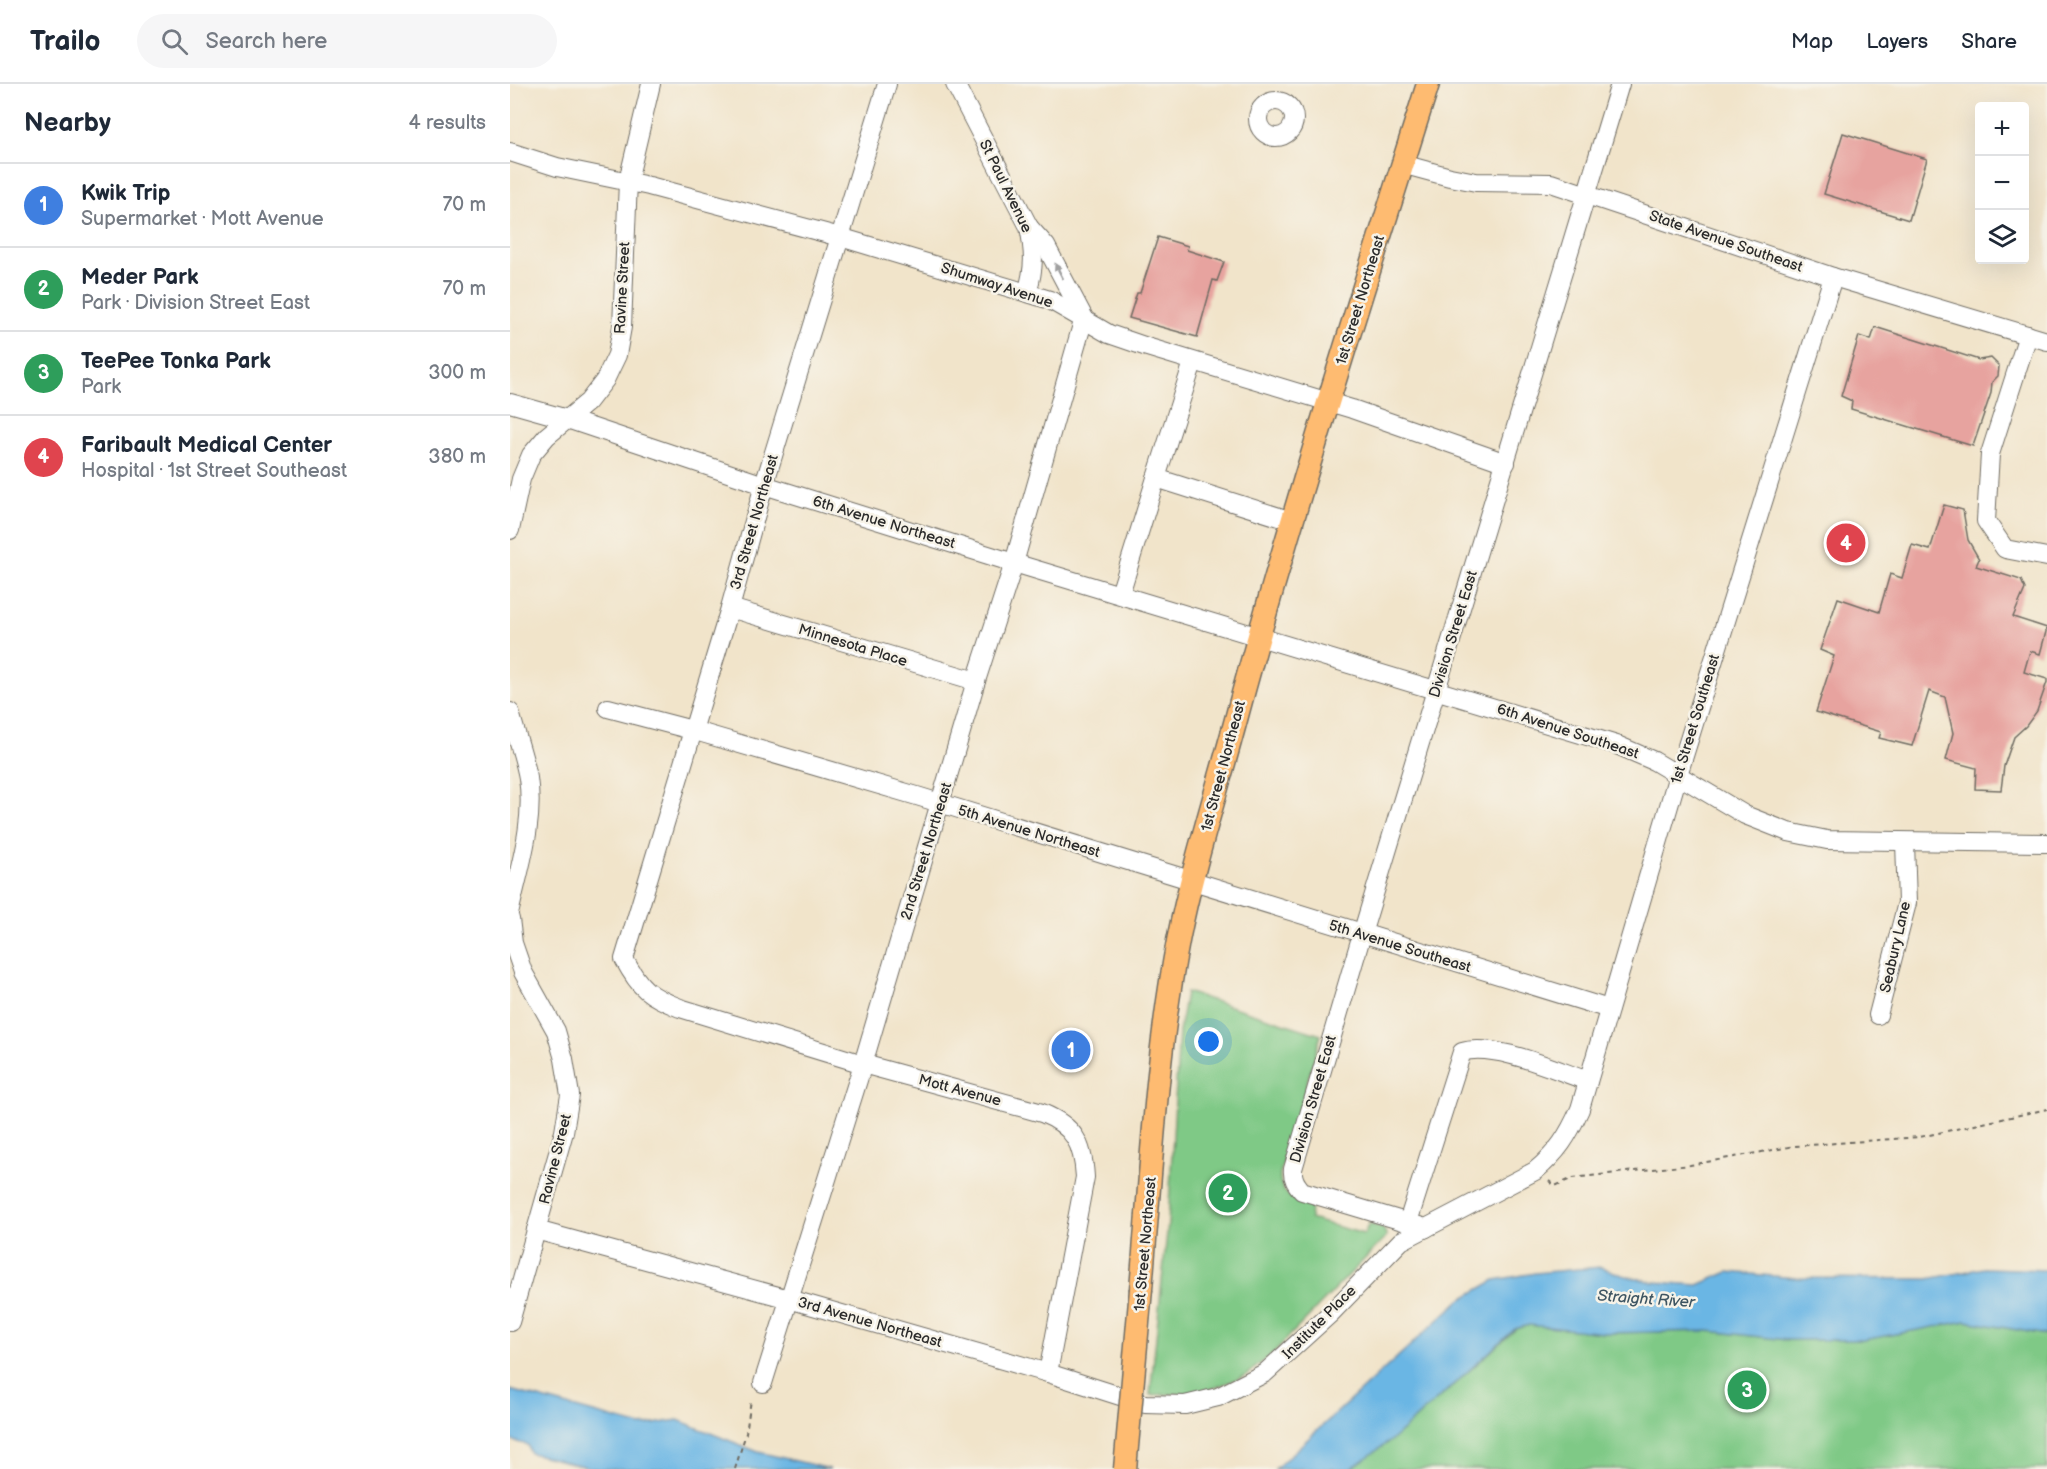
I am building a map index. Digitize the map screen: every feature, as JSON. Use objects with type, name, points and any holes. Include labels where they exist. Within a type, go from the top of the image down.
[{"type":"main road","name":"1st Street Northeast","points":[[1125,1469],[1163,1034],[1178,937],[1292,521],[1428,84]]},
{"type":"street","name":"Ravine Street","points":[[510,530],[520,479],[531,455],[547,436],[588,402],[605,380],[617,355],[622,327],[628,180],[651,84]]},
{"type":"street","name":"3rd Street Northeast","points":[[624,959],[730,608],[764,485],[887,84]]},
{"type":"street","name":"St Paul Avenue","points":[[955,84],[1029,226],[1034,271],[1027,292]]},
{"type":"street","name":"Division Street East","points":[[1408,1222],[1302,1191],[1292,1175],[1293,1169],[1620,84]]},
{"type":"street","name":"Shumway Avenue","points":[[510,152],[557,168],[628,180],[840,237],[1027,292],[1050,300],[1109,334],[1193,362],[1329,402],[1506,463]]},
{"type":"street","name":"State Avenue Southeast","points":[[1402,164],[1476,182],[1551,183],[1833,277],[2047,341]]},
{"type":"street","points":[[1029,226],[1046,246],[1084,318]]},
{"type":"street","name":"1st Street Southeast","points":[[1535,1171],[1551,1157],[1568,1135],[1580,1109],[1678,775],[1833,277]]},
{"type":"street","name":"2nd Street Northeast","points":[[763,1383],[863,1064],[976,681],[1014,562],[1084,318]]},
{"type":"street","points":[[2028,335],[1990,454],[1986,521],[2005,549],[2047,557]]},
{"type":"street","points":[[1120,594],[1193,362]]},
{"type":"street","name":"6th Avenue Northeast","points":[[510,403],[567,419],[764,485],[1259,636]]},
{"type":"street","points":[[1156,478],[1292,521]]},
{"type":"street","name":"Minnesota Place","points":[[730,608],[976,681]]},
{"type":"street","name":"6th Avenue Southeast","points":[[1259,636],[1617,745],[1678,775],[1745,815],[1788,832],[1827,840],[2047,843]]},
{"type":"street","name":"5th Avenue Northeast","points":[[609,708],[692,730],[1192,881]]},
{"type":"street","points":[[510,712],[528,778],[529,816],[524,854],[510,910]]},
{"type":"street","name":"Seabury Lane","points":[[1878,1015],[1907,903],[1905,842]]},
{"type":"street","name":"5th Avenue Southeast","points":[[1192,881],[1609,1009]]},
{"type":"street","name":"Ravine Street","points":[[510,919],[513,943],[523,972],[556,1031],[564,1059],[570,1095],[564,1132],[536,1230]]},
{"type":"street","name":"Mott Avenue","points":[[624,959],[634,977],[654,998],[680,1008],[863,1064],[1042,1113],[1068,1128],[1077,1140],[1084,1158],[1085,1177],[1048,1373]]},
{"type":"street","points":[[1426,1228],[1408,1222],[1462,1052],[1473,1049],[1495,1050],[1588,1081]]},
{"type":"street","name":"Institute Place","points":[[1204,1402],[1233,1391],[1271,1368],[1401,1242],[1535,1171]]},
{"type":"street","points":[[510,1322],[536,1230]]},
{"type":"street","name":"3rd Avenue Northeast","points":[[536,1230],[789,1299],[1048,1373],[1145,1404],[1185,1405],[1204,1402]]},
{"type":"path","points":[[1535,1171],[1555,1186],[1573,1178],[1690,1165],[1795,1146],[1920,1137],[2047,1109]]},
{"type":"path","points":[[735,1469],[746,1433],[751,1400]]},
{"type":"green space","points":[[1186,992],[1321,1035],[1280,1174],[1280,1181],[1289,1196],[1311,1207],[1310,1219],[1364,1234],[1369,1224],[1383,1228],[1387,1236],[1271,1355],[1245,1376],[1201,1393],[1150,1395],[1168,1223],[1179,1032]]},
{"type":"green space","points":[[1966,1321],[2047,1335],[2047,1469],[1350,1469],[1393,1439],[1516,1329],[1529,1325],[1604,1333],[1709,1331],[1787,1340],[1863,1340]]},
{"type":"water","name":"Straight River","points":[[1601,1267],[1622,1275],[1653,1282],[1698,1285],[1728,1272],[1796,1278],[1928,1279],[1984,1268],[2047,1270],[2047,1335],[1966,1321],[1863,1340],[1787,1340],[1709,1331],[1604,1333],[1529,1325],[1515,1329],[1393,1439],[1350,1469],[1275,1469],[1460,1300],[1495,1280],[1535,1273]]},
{"type":"water","points":[[510,1390],[641,1426],[678,1420],[758,1452],[830,1469],[596,1469],[530,1453],[528,1445],[510,1440]]},
{"type":"building","points":[[1843,133],[1927,159],[1909,220],[1824,194]]},
{"type":"building","points":[[1158,237],[1188,246],[1187,250],[1224,262],[1217,281],[1213,280],[1197,337],[1129,318],[1137,293],[1140,293]]},
{"type":"building","points":[[1875,327],[1979,360],[1991,358],[1999,366],[1998,376],[1992,382],[1991,393],[1973,446],[1851,409],[1852,401],[1841,396],[1859,336],[1871,340]]},
{"type":"building","points":[[1944,505],[1963,510],[1968,540],[1979,559],[1976,566],[2021,580],[2025,589],[2013,617],[2047,628],[2040,654],[2030,651],[2024,672],[2047,679],[2047,682],[2037,711],[2014,737],[2004,766],[2001,790],[1975,789],[1976,768],[1946,760],[1953,733],[1945,697],[1929,691],[1912,746],[1879,738],[1881,732],[1816,712],[1834,656],[1820,650],[1838,598],[1879,612],[1890,574],[1902,578],[1912,545],[1930,550]]},
{"type":"place","name":"Faribault Medical Center","points":[[1846,543]]},
{"type":"place","name":"Kwik Trip","points":[[1071,1050]]},
{"type":"place","name":"Meder Park","points":[[1228,1193]]},
{"type":"place","name":"TeePee Tonka Park","points":[[1747,1390]]}]
